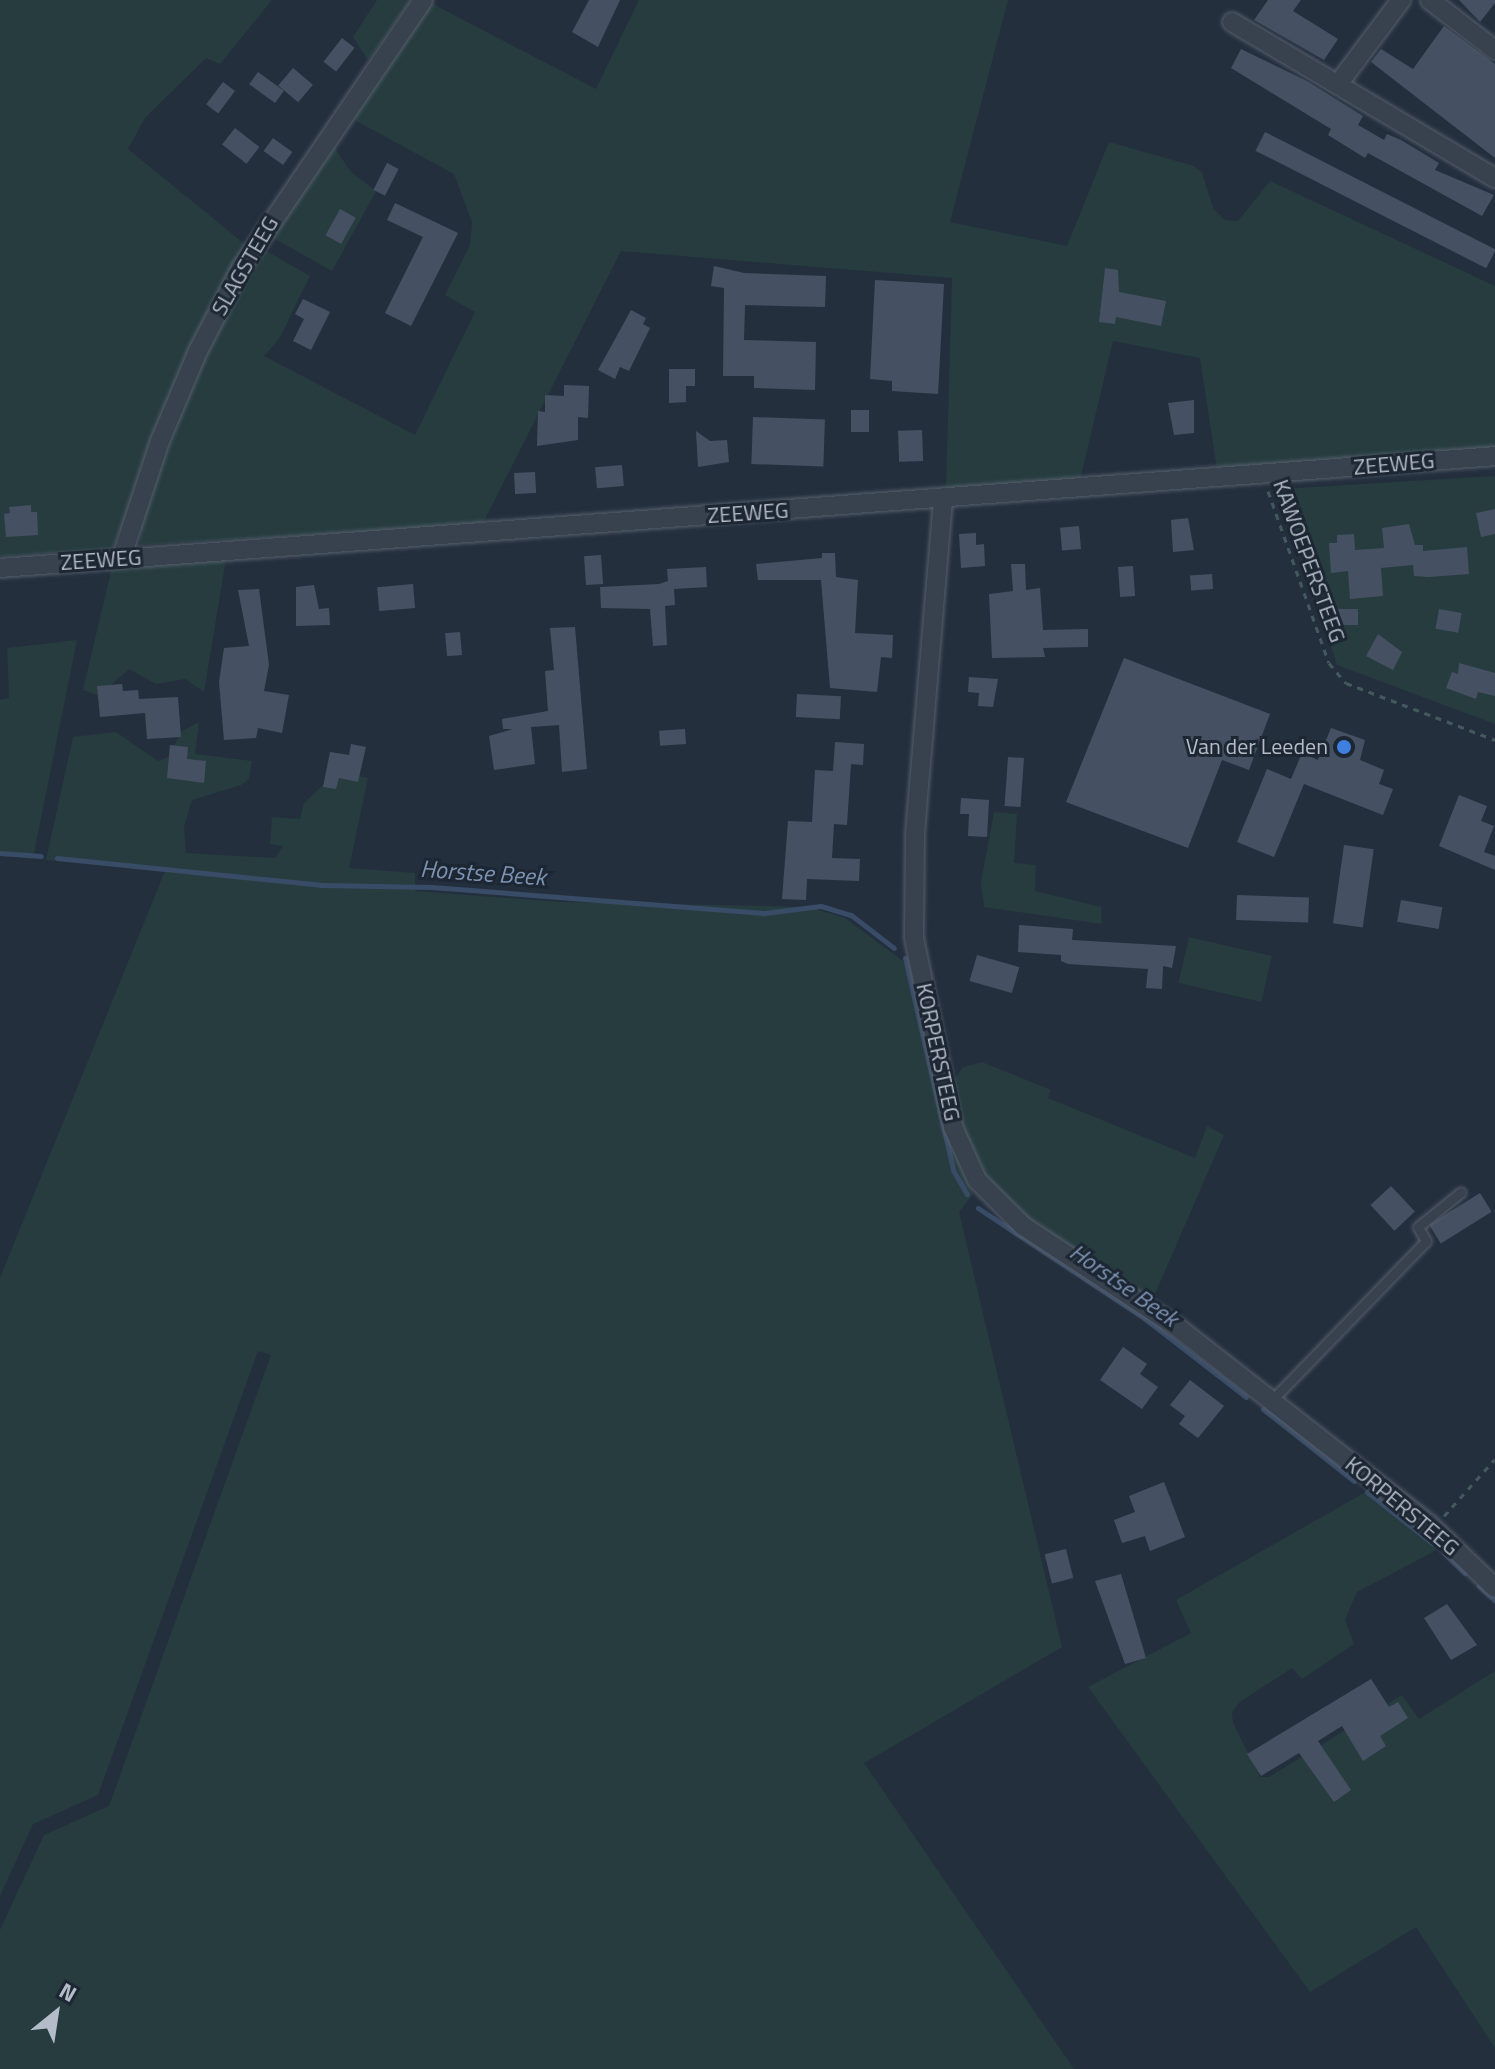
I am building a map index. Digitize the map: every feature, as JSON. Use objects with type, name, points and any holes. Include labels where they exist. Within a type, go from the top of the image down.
[{"type":"street","name":"SLAGSTEEG","points":[[121,559],[160,441],[198,351],[241,268],[423,0]]},
{"type":"street","points":[[1339,83],[1401,0]]},
{"type":"street","points":[[1430,0],[1495,50]]},
{"type":"street","points":[[1232,22],[1495,178]]},
{"type":"street","name":"ZEEWEG","points":[[0,568],[943,500],[1495,456]]},
{"type":"street","name":"KORPERSTEEG","points":[[943,500],[915,835],[914,938],[953,1127],[977,1180],[1003,1210],[1177,1327],[1433,1528],[1495,1588]]},
{"type":"lane","points":[[1271,1401],[1426,1241],[1418,1227],[1461,1192]]},
{"type":"path","name":"KAWOEPERSTEEG","points":[[1262,475],[1329,663],[1346,683],[1495,740]]},
{"type":"path","points":[[1433,1528],[1495,1459]]},
{"type":"green space","points":[[0,0],[272,0],[220,64],[206,58],[145,118],[128,149],[247,246],[112,548],[0,557]]},
{"type":"green space","points":[[377,0],[411,0],[368,60],[353,37]]},
{"type":"green space","points":[[639,0],[1008,0],[950,222],[1067,246],[1109,142],[1194,166],[1202,172],[1213,208],[1225,220],[1238,221],[1270,181],[1495,286],[1495,448],[1217,470],[1200,358],[1113,341],[1080,480],[946,489],[952,278],[621,251],[482,525],[140,545],[141,522],[197,366],[261,248],[310,276],[279,339],[264,356],[415,435],[475,312],[445,295],[470,245],[472,222],[454,174],[349,117],[431,3],[596,89]]},
{"type":"green space","points":[[331,142],[351,172],[376,191],[332,271],[268,235]]},
{"type":"green space","points":[[1495,476],[1495,724],[1337,665],[1281,489]]},
{"type":"green space","points":[[226,559],[204,692],[185,679],[156,684],[129,669],[99,696],[83,690],[112,567]]},
{"type":"green space","points":[[77,640],[33,858],[0,856],[0,700],[9,698],[7,648]]},
{"type":"green space","points":[[199,722],[195,754],[252,761],[249,779],[241,785],[192,800],[184,827],[186,853],[275,858],[283,846],[270,844],[272,817],[300,819],[304,803],[336,772],[368,778],[349,868],[415,873],[415,891],[561,902],[809,907],[845,918],[915,970],[950,1142],[973,1194],[959,1212],[1062,1647],[864,1763],[1074,2069],[0,2069],[0,1930],[44,1835],[109,1806],[271,1355],[258,1351],[98,1795],[33,1824],[0,1896],[0,1278],[165,871],[46,860],[73,737],[116,732],[158,761],[168,757],[181,732]]},
{"type":"green space","points":[[994,812],[1017,814],[1014,863],[1036,865],[1035,891],[1101,907],[1102,924],[984,907],[981,882]]},
{"type":"green space","points":[[1189,937],[1272,956],[1261,1002],[1178,983]]},
{"type":"green space","points":[[982,1062],[1051,1090],[1048,1098],[1195,1158],[1207,1126],[1224,1135],[1152,1301],[1017,1214],[985,1183],[969,1148],[953,1082],[963,1067]]},
{"type":"green space","points":[[1371,1489],[1440,1541],[1433,1552],[1357,1592],[1345,1620],[1354,1644],[1302,1679],[1292,1668],[1240,1702],[1232,1712],[1233,1723],[1260,1777],[1269,1777],[1402,1695],[1419,1719],[1495,1671],[1495,2048],[1416,1927],[1310,1992],[1088,1687],[1191,1633],[1176,1600]]},
{"type":"building","points":[[589,0],[620,0],[598,47],[572,32]]},
{"type":"building","points":[[1268,0],[1301,0],[1293,11],[1338,39],[1324,60],[1254,20]]},
{"type":"building","points":[[1459,0],[1495,0],[1495,3],[1480,22]]},
{"type":"building","points":[[1444,26],[1495,64],[1495,158],[1371,62],[1381,49],[1413,69]]},
{"type":"building","points":[[342,38],[355,48],[336,71],[324,62]]},
{"type":"building","points":[[1241,49],[1307,81],[1363,116],[1358,125],[1384,140],[1387,134],[1439,163],[1435,170],[1494,195],[1482,216],[1368,153],[1365,158],[1328,135],[1331,129],[1231,68]]},
{"type":"building","points":[[293,68],[313,85],[298,102],[278,86]]},
{"type":"building","points":[[258,72],[284,91],[275,103],[249,84]]},
{"type":"building","points":[[223,82],[235,91],[218,113],[206,104]]},
{"type":"building","points":[[235,128],[259,147],[246,164],[222,145]]},
{"type":"building","points":[[1265,132],[1495,249],[1486,268],[1255,151]]},
{"type":"building","points":[[273,138],[292,152],[283,165],[264,151]]},
{"type":"building","points":[[387,163],[399,169],[385,196],[373,190]]},
{"type":"building","points":[[395,203],[458,233],[411,326],[385,313],[423,237],[387,220]]},
{"type":"building","points":[[340,209],[356,218],[341,244],[325,235]]},
{"type":"building","points":[[714,266],[744,273],[826,276],[825,307],[745,305],[744,340],[816,342],[815,390],[754,388],[754,376],[723,376],[724,288],[711,286]]},
{"type":"building","points":[[1105,268],[1118,270],[1119,292],[1166,301],[1161,326],[1116,317],[1115,324],[1099,322]]},
{"type":"building","points":[[875,280],[944,284],[938,394],[892,391],[892,381],[870,379]]},
{"type":"building","points":[[303,299],[330,312],[311,350],[293,341],[304,319],[295,314]]},
{"type":"building","points":[[631,310],[646,318],[643,324],[650,328],[629,371],[620,367],[615,379],[598,370]]},
{"type":"building","points":[[669,369],[695,369],[695,386],[686,386],[686,402],[669,403]]},
{"type":"building","points":[[564,385],[589,386],[588,418],[578,417],[578,440],[537,446],[538,411],[545,412],[545,395],[564,396]]},
{"type":"building","points":[[1194,400],[1194,433],[1174,435],[1168,403]]},
{"type":"building","points":[[851,410],[869,410],[869,432],[851,432]]},
{"type":"building","points":[[753,417],[825,420],[823,466],[751,464]]},
{"type":"building","points":[[922,430],[923,461],[899,462],[898,431]]},
{"type":"building","points":[[696,431],[710,441],[727,440],[729,462],[698,467]]},
{"type":"building","points":[[622,465],[624,486],[597,488],[595,467]]},
{"type":"building","points":[[535,472],[536,493],[515,494],[514,473]]},
{"type":"building","points":[[31,505],[31,512],[37,512],[38,535],[6,537],[4,514],[10,513],[9,507]]},
{"type":"building","points":[[1495,509],[1495,534],[1481,537],[1476,513]]},
{"type":"building","points":[[1188,518],[1194,550],[1173,552],[1171,520]]},
{"type":"building","points":[[1409,524],[1415,545],[1423,545],[1423,551],[1467,547],[1469,574],[1414,576],[1413,565],[1381,568],[1383,596],[1350,599],[1348,571],[1331,573],[1329,543],[1337,543],[1337,535],[1354,534],[1355,550],[1384,548],[1382,528]]},
{"type":"building","points":[[1079,526],[1081,549],[1062,551],[1060,528]]},
{"type":"building","points":[[976,533],[976,545],[984,544],[985,566],[961,568],[959,534]]},
{"type":"building","points":[[822,553],[835,553],[836,577],[858,580],[855,633],[893,635],[892,658],[881,657],[877,692],[830,688],[821,580],[758,580],[756,564],[822,558]]},
{"type":"building","points":[[601,555],[603,584],[586,585],[584,556]]},
{"type":"building","points":[[1011,564],[1025,564],[1026,590],[1040,588],[1043,630],[1088,629],[1088,647],[1043,648],[1045,657],[992,658],[989,594],[1013,591]]},
{"type":"building","points":[[1133,566],[1135,596],[1120,597],[1118,567]]},
{"type":"building","points":[[706,567],[707,587],[674,589],[675,605],[665,606],[667,645],[653,646],[650,609],[601,608],[600,587],[659,584],[668,581],[667,569]]},
{"type":"building","points":[[1212,574],[1213,589],[1191,590],[1190,576]]},
{"type":"building","points":[[413,584],[415,608],[379,611],[377,587]]},
{"type":"building","points":[[314,585],[319,609],[329,608],[330,625],[296,626],[296,587]]},
{"type":"building","points":[[259,589],[269,665],[264,691],[289,695],[282,733],[258,728],[256,738],[224,740],[219,682],[224,648],[249,646],[238,590]]},
{"type":"building","points":[[1330,609],[1358,609],[1358,625],[1330,625]]},
{"type":"building","points":[[1439,609],[1462,613],[1458,633],[1436,629]]},
{"type":"building","points":[[575,627],[587,769],[562,772],[559,725],[531,727],[535,764],[494,770],[489,736],[513,729],[503,729],[502,719],[548,711],[545,671],[554,670],[550,628]]},
{"type":"building","points":[[460,632],[462,655],[447,656],[445,633]]},
{"type":"building","points":[[1378,634],[1402,652],[1393,670],[1366,656]]},
{"type":"building","points":[[1124,658],[1270,714],[1249,770],[1222,760],[1188,848],[1066,802]]},
{"type":"building","points":[[1459,663],[1495,673],[1495,696],[1478,692],[1476,699],[1446,688],[1452,672],[1458,674]]},
{"type":"building","points":[[969,677],[998,679],[993,707],[978,706],[979,693],[968,692]]},
{"type":"building","points":[[122,684],[123,691],[138,690],[139,699],[178,697],[181,737],[147,739],[145,713],[100,717],[97,686]]},
{"type":"building","points":[[797,694],[841,696],[840,719],[796,717]]},
{"type":"building","points":[[1331,728],[1365,740],[1360,760],[1384,770],[1379,784],[1393,789],[1383,815],[1304,784],[1274,857],[1237,842],[1267,769],[1291,779],[1302,753],[1318,760]]},
{"type":"building","points":[[685,729],[686,744],[660,746],[659,731]]},
{"type":"building","points":[[835,742],[864,744],[863,765],[851,764],[847,825],[834,824],[832,858],[860,859],[859,881],[807,879],[806,900],[782,899],[788,821],[812,822],[815,770],[833,771]]},
{"type":"building","points":[[351,744],[366,747],[358,782],[339,778],[336,789],[323,787],[330,752],[349,755]]},
{"type":"building","points":[[170,745],[188,747],[187,759],[206,761],[204,783],[167,778]]},
{"type":"building","points":[[1008,757],[1024,758],[1021,807],[1005,806]]},
{"type":"building","points":[[1459,795],[1487,806],[1481,821],[1494,826],[1484,852],[1495,856],[1495,870],[1439,846]]},
{"type":"building","points":[[961,798],[989,800],[987,837],[968,836],[969,814],[960,814]]},
{"type":"building","points":[[1344,845],[1374,849],[1363,927],[1333,923]]},
{"type":"building","points":[[1237,895],[1309,898],[1308,922],[1236,920]]},
{"type":"building","points":[[1401,900],[1442,907],[1439,929],[1397,922]]},
{"type":"building","points":[[1019,925],[1073,929],[1072,940],[1176,946],[1172,968],[1163,966],[1162,989],[1146,988],[1148,969],[1068,964],[1061,961],[1061,955],[1018,952]]},
{"type":"building","points":[[977,955],[1019,967],[1012,993],[970,981]]},
{"type":"building","points":[[1391,1186],[1415,1212],[1394,1231],[1371,1205]]},
{"type":"building","points":[[1480,1193],[1492,1212],[1441,1243],[1429,1225]]},
{"type":"building","points":[[1123,1347],[1147,1364],[1140,1374],[1158,1387],[1142,1409],[1100,1380]]},
{"type":"building","points":[[1190,1380],[1224,1406],[1198,1438],[1179,1424],[1185,1416],[1170,1405]]},
{"type":"building","points":[[1164,1482],[1185,1537],[1150,1551],[1145,1536],[1122,1543],[1114,1520],[1135,1512],[1129,1496]]},
{"type":"building","points":[[1066,1549],[1073,1578],[1052,1583],[1045,1554]]},
{"type":"building","points":[[1121,1574],[1146,1658],[1125,1664],[1095,1581]]},
{"type":"building","points":[[1447,1604],[1477,1645],[1451,1660],[1424,1618]]},
{"type":"building","points":[[1371,1679],[1389,1707],[1398,1702],[1408,1718],[1380,1736],[1386,1746],[1363,1761],[1342,1726],[1318,1741],[1351,1790],[1334,1802],[1299,1753],[1261,1776],[1247,1754]]},
{"type":"waterway","name":"Horstse Beek","points":[[0,853],[41,856]]},
{"type":"waterway","name":"Horstse Beek","points":[[57,858],[321,885],[432,887],[765,913],[821,906],[851,915],[894,948]]},
{"type":"waterway","name":"Horstse Beek","points":[[905,958],[953,1170],[967,1194]]},
{"type":"waterway","name":"Horstse Beek","points":[[978,1208],[1144,1318],[1246,1397]]},
{"type":"waterway","name":"Horstse Beek","points":[[1263,1409],[1354,1481]]},
{"type":"waterway","name":"Horstse Beek","points":[[1367,1492],[1432,1543]]},
{"type":"waterway","name":"Horstse Beek","points":[[1444,1553],[1465,1573]]},
{"type":"waterway","name":"Horstse Beek","points":[[1479,1586],[1495,1601]]},
{"type":"place","name":"Van der Leeden","points":[[1344,747]]}]
